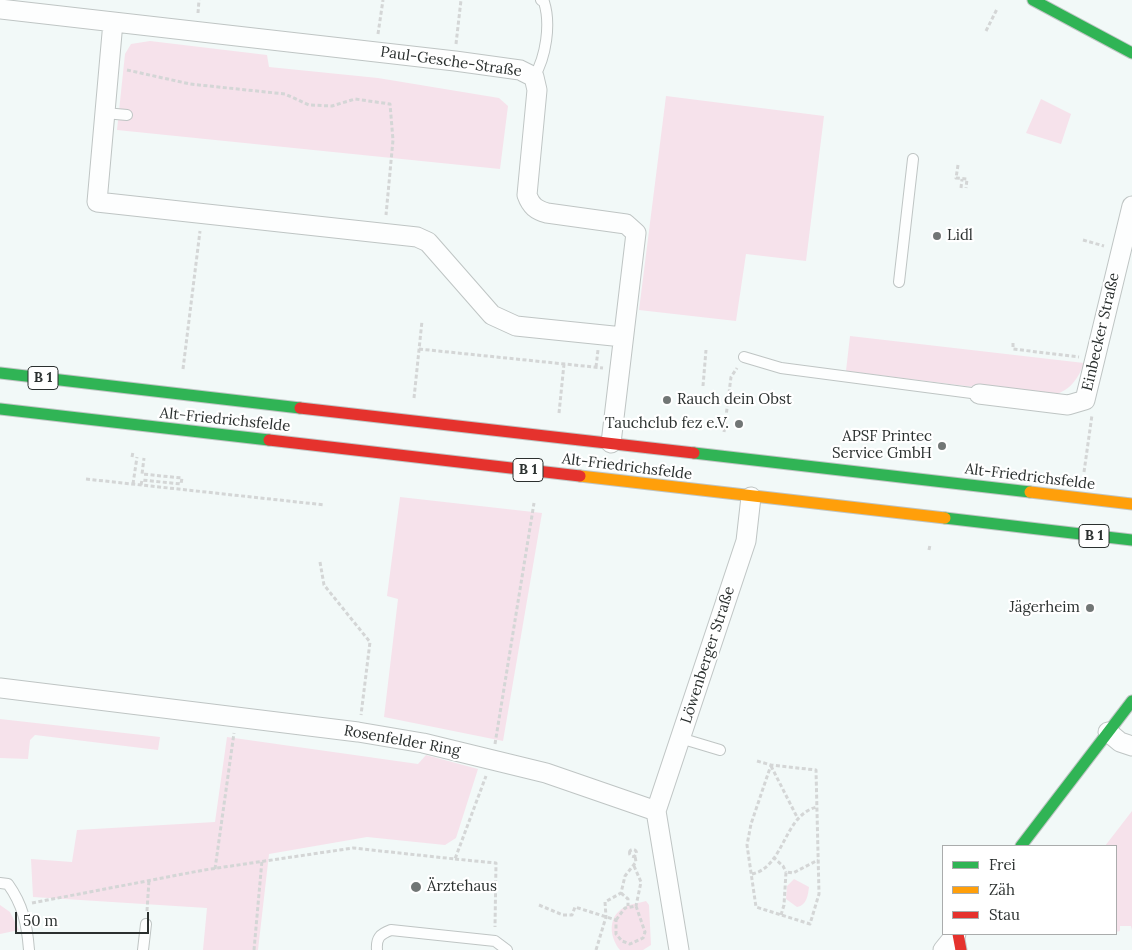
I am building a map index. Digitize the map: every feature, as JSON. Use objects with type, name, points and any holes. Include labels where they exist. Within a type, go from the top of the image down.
[{"type":"main road","points":[[1033,0],[1132,53]]},
{"type":"main road","name":"Alt-Friedrichsfelde","points":[[0,373],[1132,504]]},
{"type":"main road","name":"Alt-Friedrichsfelde","points":[[0,409],[1132,540]]},
{"type":"main road","points":[[1023,845],[1132,701]]},
{"type":"main road","points":[[957,935],[961,950]]},
{"type":"street","name":"Paul-Gesche-Straße","points":[[0,9],[376,51],[520,70],[534,77],[536,90],[527,195],[530,203],[537,210],[547,213],[626,224],[636,233],[611,443]]},
{"type":"street","points":[[113,22],[97,202],[417,237],[428,242],[492,315],[508,323],[516,326],[623,337]]},
{"type":"street","name":"Einbecker Straße","points":[[979,394],[1068,405],[1086,400],[1132,206]]},
{"type":"street","name":"Löwenberger Straße","points":[[656,811],[746,541],[751,497]]},
{"type":"street","name":"Rosenfelder Ring","points":[[0,688],[368,734],[492,758],[546,773],[656,811]]},
{"type":"street","points":[[1108,732],[1120,742],[1132,746]]},
{"type":"street","points":[[656,811],[680,950]]},
{"type":"street","points":[[943,950],[956,935]]},
{"type":"lane","points":[[534,77],[542,64],[548,13],[544,2],[541,0]]},
{"type":"lane","points":[[105,113],[127,114]]},
{"type":"lane","points":[[899,282],[913,159]]},
{"type":"lane","points":[[744,357],[781,368],[979,394]]},
{"type":"lane","points":[[680,738],[720,750]]},
{"type":"lane","points":[[0,883],[8,884],[22,905],[26,917],[29,950]]},
{"type":"lane","points":[[143,950],[146,924]]},
{"type":"lane","points":[[377,950],[377,940],[381,934],[391,930],[495,941],[507,950]]},
{"type":"path","points":[[376,51],[382,0]]},
{"type":"path","points":[[454,61],[461,0]]},
{"type":"path","points":[[986,31],[997,9]]},
{"type":"path","points":[[109,68],[133,71],[190,84],[285,94],[309,105],[332,106],[355,100],[390,104],[393,140],[384,233]]},
{"type":"path","points":[[958,165],[956,178],[967,179],[966,188]]},
{"type":"path","points":[[961,188],[962,178]]},
{"type":"path","points":[[183,369],[202,214]]},
{"type":"path","points":[[414,398],[422,321]]},
{"type":"path","points":[[1013,343],[1013,348],[1095,359]]},
{"type":"path","points":[[419,349],[619,369]]},
{"type":"path","points":[[703,386],[706,350]]},
{"type":"path","points":[[724,432],[731,377],[744,357]]},
{"type":"path","points":[[559,413],[564,364]]},
{"type":"path","points":[[132,457],[133,452]]},
{"type":"path","points":[[133,484],[137,457]]},
{"type":"path","points":[[141,486],[142,480],[181,484],[182,478],[142,474],[144,458]]},
{"type":"path","points":[[86,479],[325,505]]},
{"type":"path","points":[[455,859],[492,758],[534,503]]},
{"type":"path","points":[[320,562],[324,585],[370,642],[360,718]]},
{"type":"path","points":[[215,869],[236,717]]},
{"type":"path","points":[[757,761],[771,765],[816,770],[819,894],[810,924],[756,907],[747,845],[751,824],[771,765]]},
{"type":"path","points":[[771,765],[797,817]]},
{"type":"path","points":[[752,874],[759,872],[773,857],[797,817],[807,809],[817,806]]},
{"type":"path","points":[[22,905],[262,860],[353,848],[496,864],[494,917]]},
{"type":"path","points":[[635,856],[634,865],[642,882],[636,906],[645,932],[643,938],[638,942],[630,944],[618,938],[616,934],[616,920],[620,913],[628,907],[636,906]]},
{"type":"path","points":[[773,857],[783,866],[786,872],[784,905],[781,915]]},
{"type":"path","points":[[254,950],[262,860]]},
{"type":"path","points":[[786,872],[793,873],[818,860]]},
{"type":"path","points":[[622,893],[625,876],[634,865]]},
{"type":"path","points":[[146,924],[149,880]]},
{"type":"path","points":[[622,893],[628,898],[628,907]]},
{"type":"path","points":[[596,950],[606,917],[605,902],[622,893]]},
{"type":"path","points":[[539,905],[563,915],[572,914],[574,907],[616,920]]},
{"type":"shaded area","points":[[150,41],[267,55],[269,67],[378,78],[499,98],[508,106],[500,169],[117,130],[125,54],[131,44]]},
{"type":"shaded area","points":[[666,96],[824,116],[806,261],[746,254],[736,321],[639,310]]},
{"type":"shaded area","points":[[1041,99],[1071,114],[1061,144],[1026,133]]},
{"type":"shaded area","points":[[850,336],[1084,363],[1078,376],[1070,386],[1060,393],[1046,396],[846,371]]},
{"type":"shaded area","points":[[400,497],[542,513],[503,741],[384,717],[398,599],[387,596]]},
{"type":"shaded area","points":[[0,719],[160,737],[158,750],[35,735],[30,740],[28,759],[0,758]]},
{"type":"shaded area","points":[[227,737],[418,764],[426,755],[478,769],[456,838],[445,845],[367,837],[269,854],[258,950],[203,950],[207,908],[33,897],[31,859],[72,862],[77,830],[215,822]]},
{"type":"shaded area","points":[[1132,811],[1132,930],[1131,926],[1120,926],[1120,931],[1117,932],[1117,845],[1106,845]]},
{"type":"shaded area","points":[[794,879],[809,887],[805,902],[797,907],[786,899],[787,886]]},
{"type":"shaded area","points":[[646,901],[649,905],[651,945],[643,950],[620,950],[612,934],[614,917],[625,907]]},
{"type":"shaded area","points":[[0,905],[10,912],[19,930],[0,934]]},
{"type":"traffic: fast","points":[[1033,0],[1132,53]]},
{"type":"traffic: fast","points":[[0,373],[300,408]]},
{"type":"traffic: fast","points":[[0,409],[269,440]]},
{"type":"traffic: fast","points":[[694,453],[1030,492]]},
{"type":"traffic: fast","points":[[945,518],[1132,540]]},
{"type":"traffic: fast","points":[[1022,845],[1132,701]]},
{"type":"traffic: slow","points":[[580,476],[945,518]]},
{"type":"traffic: slow","points":[[1030,492],[1132,504]]},
{"type":"traffic: jam","points":[[300,408],[694,453]]},
{"type":"traffic: jam","points":[[269,440],[580,476]]},
{"type":"traffic: jam","points":[[958,935],[961,950]]},
{"type":"place","name":"Lidl","points":[[937,236]]},
{"type":"place","name":"Rauch dein Obst","points":[[667,400]]},
{"type":"place","name":"Tauchclub fez e.V.","points":[[739,424]]},
{"type":"place","name":"APSF Printec Service GmbH","points":[[942,446]]},
{"type":"place","name":"Jägerheim","points":[[1090,608]]},
{"type":"place","name":"Ärztehaus","points":[[416,887]]}]
